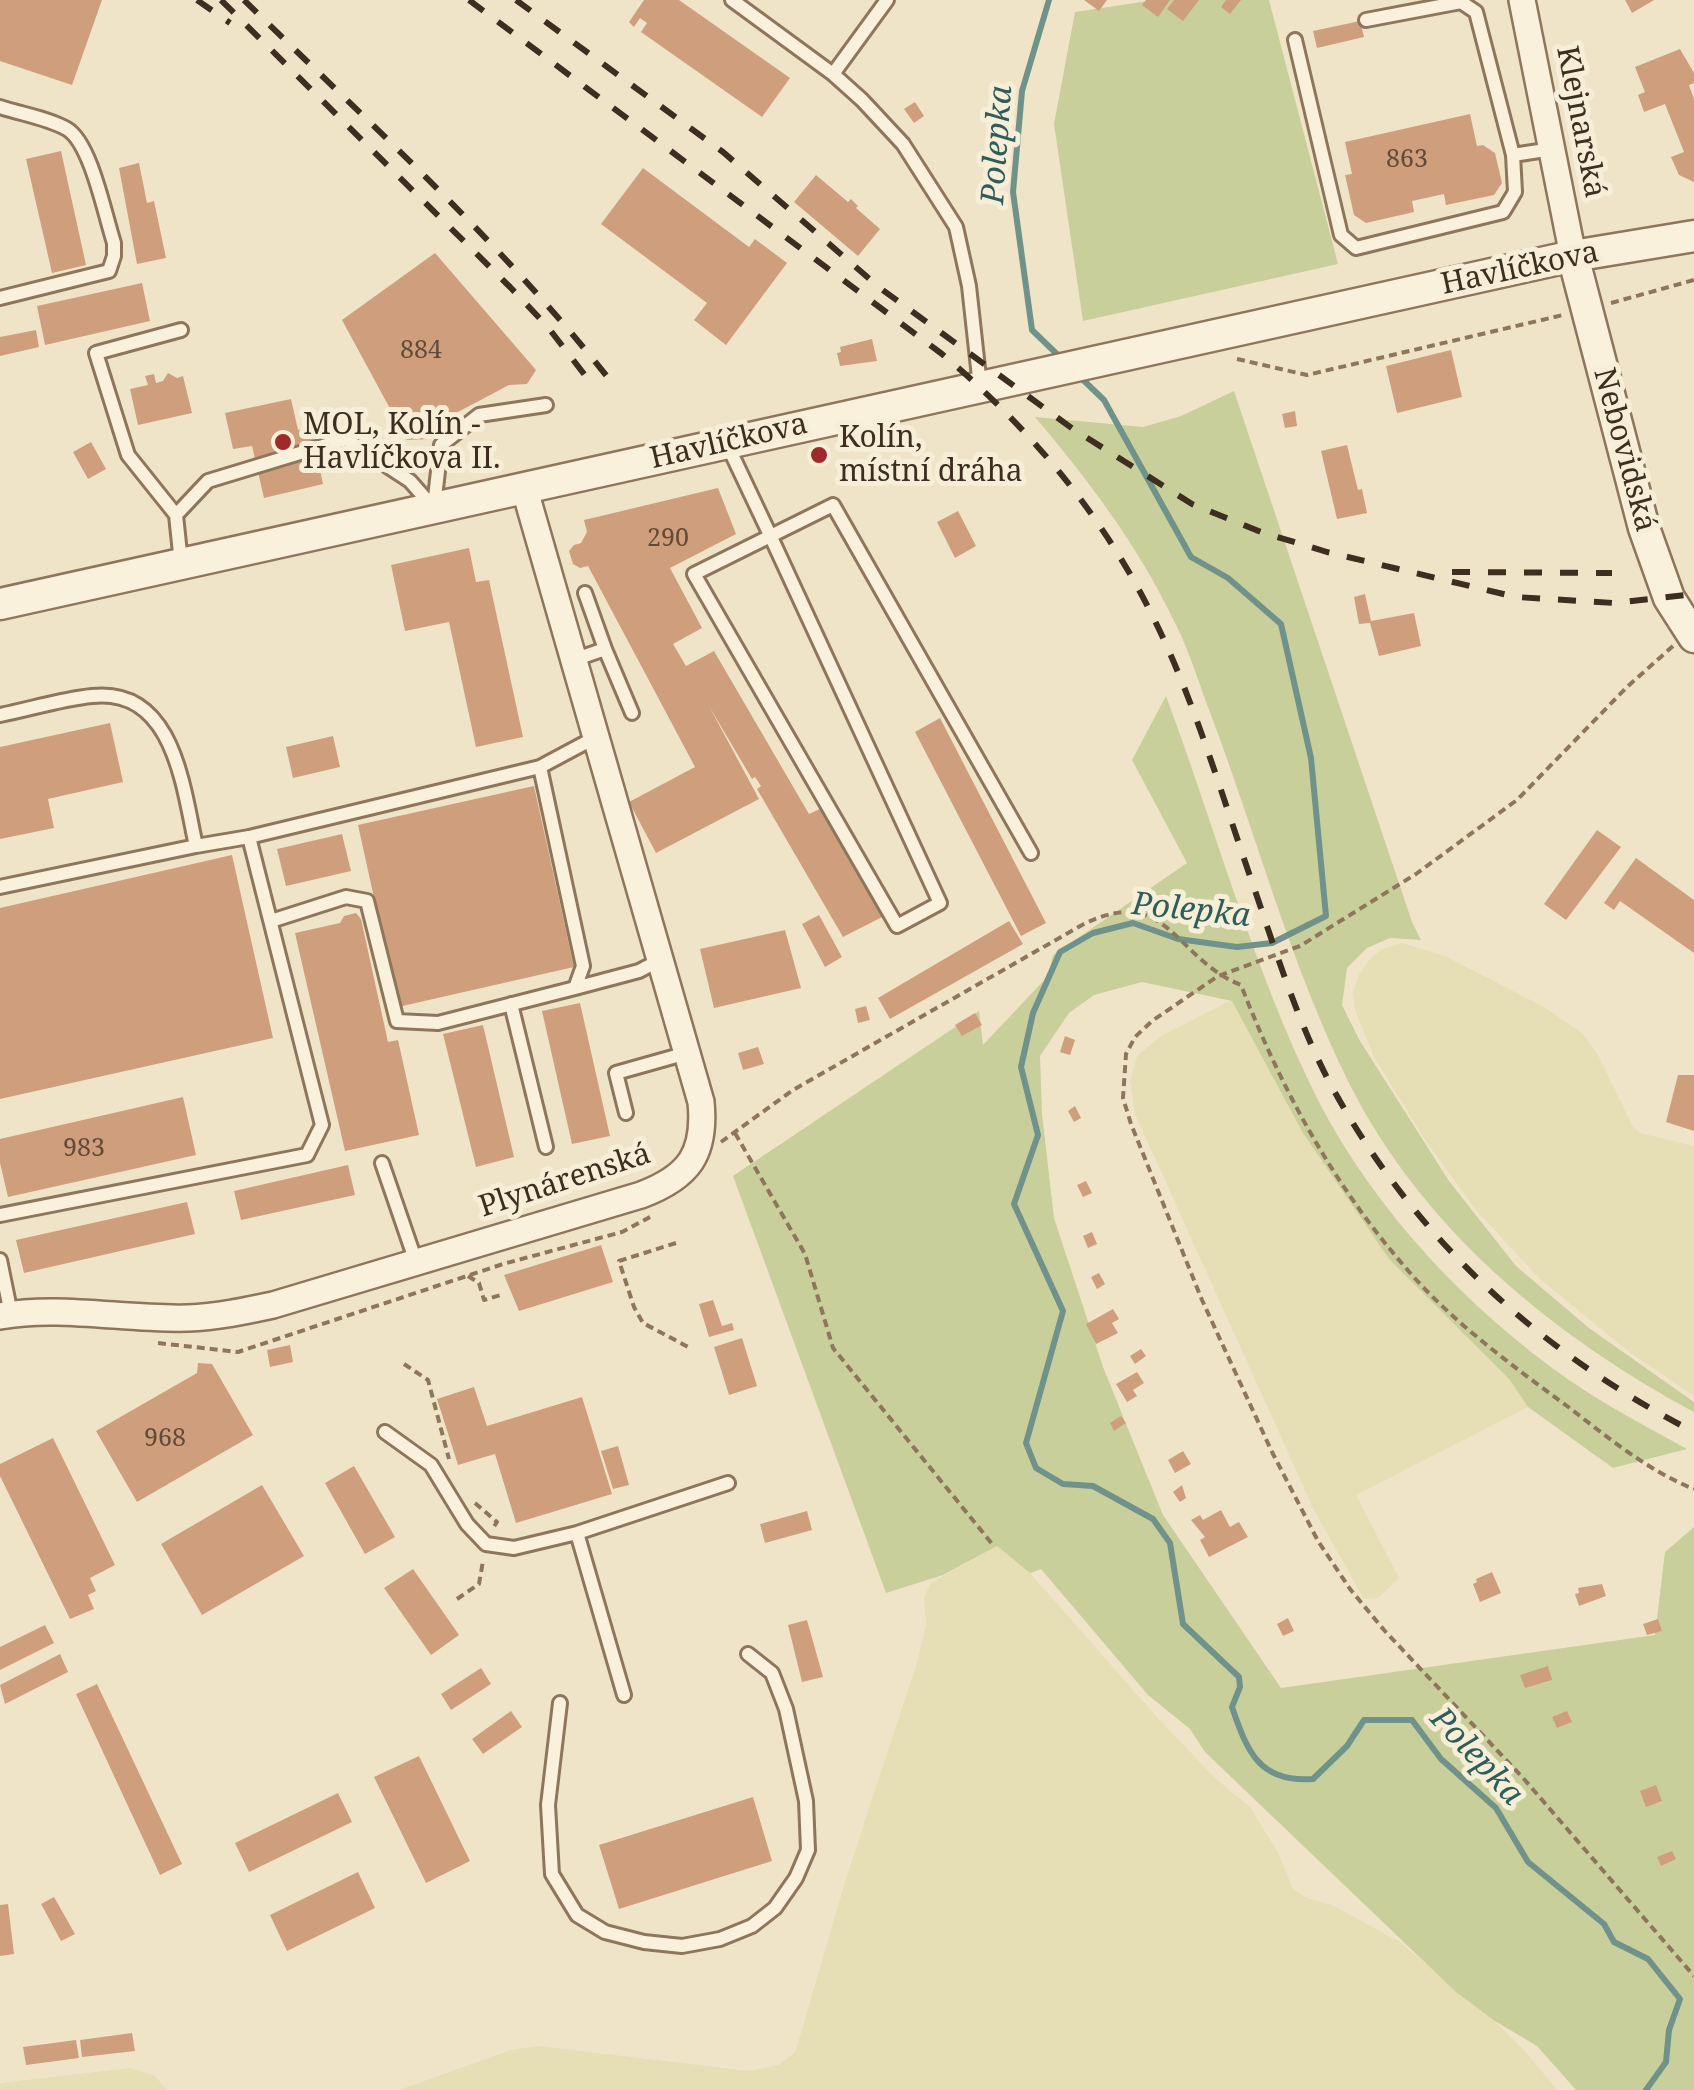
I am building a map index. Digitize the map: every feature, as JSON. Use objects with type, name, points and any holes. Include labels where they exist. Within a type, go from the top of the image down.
[{"type":"street","name":"Klejnarská","points":[[1522,0],[1573,256]]},
{"type":"street","name":"Havlíčkova","points":[[0,604],[1573,256],[1688,241]]},
{"type":"street","name":"Nebovidská","points":[[1573,256],[1644,528],[1669,598],[1693,636]]},
{"type":"street","name":"Plynárenská","points":[[4,1299],[186,1318],[229,1314],[273,1305],[661,1187],[692,1162],[703,1123],[701,1102],[687,1052],[642,968],[581,745],[574,660],[524,488]]},
{"type":"lane","points":[[732,0],[833,74],[903,144],[956,227],[969,286],[980,386]]},
{"type":"lane","points":[[833,74],[887,0]]},
{"type":"lane","points":[[1295,40],[1341,235],[1356,248],[1502,212],[1515,192],[1514,155],[1476,12],[1461,2],[1366,20]]},
{"type":"lane","points":[[0,107],[64,126],[75,135],[84,149],[114,243],[114,256],[109,272],[0,298]]},
{"type":"lane","points":[[1514,155],[1552,149]]},
{"type":"lane","points":[[180,330],[96,353],[128,455],[176,516],[181,564]]},
{"type":"lane","points":[[434,508],[441,445],[479,414],[546,405]]},
{"type":"lane","points":[[176,516],[208,481],[346,439],[410,482],[434,508]]},
{"type":"lane","points":[[727,444],[770,535],[940,904],[898,926],[694,574],[770,535],[834,505],[1030,854]]},
{"type":"lane","points":[[586,593],[632,713]]},
{"type":"lane","points":[[574,660],[605,650]]},
{"type":"lane","points":[[0,715],[95,696],[127,698],[147,712],[167,736],[179,767],[196,846]]},
{"type":"lane","points":[[0,888],[249,837],[540,768],[581,745]]},
{"type":"lane","points":[[540,768],[584,966],[574,988]]},
{"type":"lane","points":[[0,1216],[307,1155],[322,1124],[249,837]]},
{"type":"lane","points":[[270,921],[346,898],[367,901],[397,1021],[438,1022],[642,968]]},
{"type":"lane","points":[[512,1004],[546,1147]]},
{"type":"lane","points":[[626,1113],[616,1073],[687,1052]]},
{"type":"lane","points":[[382,1163],[416,1262]]},
{"type":"lane","points":[[0,1260],[4,1299]]},
{"type":"lane","points":[[385,1432],[432,1465],[468,1524],[486,1544],[514,1548],[728,1484]]},
{"type":"lane","points":[[577,1532],[624,1696]]},
{"type":"lane","points":[[560,1703],[548,1804],[552,1874],[577,1915],[605,1932],[644,1942],[682,1946],[720,1939],[752,1926],[775,1908],[796,1878],[808,1850],[806,1801],[786,1709],[772,1673],[748,1654]]},
{"type":"path","points":[[1235,358],[1307,376],[1694,280]]},
{"type":"path","points":[[1693,636],[1666,649],[1517,800],[1416,874],[1300,946],[1218,976],[1135,1037],[1126,1054],[1123,1098],[1202,1300],[1272,1452],[1318,1540],[1350,1588],[1536,1793],[1694,1976]]},
{"type":"path","points":[[692,1162],[820,1074],[1106,913],[1129,910],[1152,916],[1172,930],[1218,976],[1241,985],[1268,1055],[1324,1160],[1406,1269],[1493,1352],[1611,1440],[1694,1490]]},
{"type":"path","points":[[735,1133],[804,1254],[833,1348],[993,1545]]},
{"type":"path","points":[[676,1243],[619,1261],[643,1323],[692,1349]]},
{"type":"path","points":[[468,1276],[479,1283],[484,1300],[504,1294]]},
{"type":"shaded area","points":[[1402,943],[1445,956],[1544,1007],[1582,1033],[1597,1053],[1633,1127],[1640,1133],[1694,1146],[1694,1396],[1628,1351],[1541,1280],[1476,1210],[1427,1143],[1374,1057],[1355,1010],[1353,992],[1369,960],[1382,949]]},
{"type":"shaded area","points":[[1232,1000],[1275,1078],[1389,1259],[1510,1380],[1528,1407],[1356,1495],[1399,1578],[1378,1598],[1364,1599],[1314,1510],[1135,1114],[1130,1081],[1137,1056],[1161,1036]]},
{"type":"shaded area","points":[[997,1546],[1030,1573],[1216,1779],[1250,1807],[1278,1853],[1293,1889],[1400,1942],[1495,2021],[1557,2090],[399,2090],[511,2050],[538,2046],[749,2071],[778,2065],[795,2053],[848,1872],[917,1663],[926,1625],[924,1597],[931,1583]]},
{"type":"shaded area","points":[[130,2068],[155,2076],[167,2090],[0,2090],[0,2083]]},
{"type":"green space","points":[[1155,0],[1269,0],[1338,264],[1083,321],[1054,124],[1075,12]]},
{"type":"green space","points":[[1234,391],[1421,940],[1390,938],[1367,948],[1347,968],[1342,1005],[1360,1041],[1449,1181],[1516,1266],[1589,1328],[1694,1402],[1694,1412],[1591,1349],[1496,1274],[1414,1185],[1379,1136],[1349,1083],[1309,993],[1180,634],[1129,541],[1035,417],[1143,427],[1181,416]]},
{"type":"green space","points":[[1166,696],[1274,1002],[1318,1100],[1367,1181],[1427,1255],[1495,1322],[1583,1390],[1687,1449],[1613,1468],[1528,1407],[1510,1380],[1389,1259],[1303,1133],[1232,1001],[1142,982],[1094,995],[1069,1013],[1040,1056],[1042,1114],[1054,1218],[1103,1367],[1163,1515],[1281,1688],[1655,1635],[1665,1552],[1694,1527],[1694,2090],[1576,2090],[1537,2046],[1456,1992],[1205,1752],[1190,1729],[1148,1695],[1041,1569],[1030,1573],[997,1546],[943,1575],[886,1593],[733,1176],[979,1011],[983,1045],[1048,976],[1053,955],[1187,863],[1132,760]]},
{"type":"building","points":[[0,0],[102,0],[72,85],[0,61]]},
{"type":"building","points":[[644,0],[679,0],[790,78],[762,117],[641,32],[647,23],[640,18],[634,27],[629,22]]},
{"type":"building","points":[[1084,0],[1107,0],[1099,11]]},
{"type":"building","points":[[1146,0],[1170,0],[1158,17],[1142,5]]},
{"type":"building","points":[[1174,0],[1199,0],[1183,21],[1167,9]]},
{"type":"building","points":[[1226,0],[1241,0],[1230,14],[1221,7]]},
{"type":"building","points":[[1625,0],[1654,0],[1632,13]]},
{"type":"building","points":[[1360,21],[1364,37],[1317,48],[1313,31]]},
{"type":"building","points":[[1680,49],[1694,73],[1694,83],[1689,85],[1694,99],[1694,182],[1679,175],[1671,157],[1684,152],[1665,104],[1644,112],[1638,95],[1645,92],[1635,67]]},
{"type":"building","points":[[915,102],[924,116],[914,123],[904,109]]},
{"type":"building","points":[[1470,114],[1477,146],[1483,145],[1495,153],[1502,183],[1494,195],[1446,205],[1444,194],[1412,201],[1414,212],[1366,223],[1354,215],[1345,175],[1352,174],[1345,142]]},
{"type":"building","points":[[61,151],[86,265],[52,273],[26,159]]},
{"type":"building","points":[[139,163],[147,203],[154,201],[166,258],[137,264],[119,168]]},
{"type":"building","points":[[643,168],[749,247],[755,239],[787,263],[726,345],[694,320],[707,303],[601,224]]},
{"type":"building","points":[[816,175],[848,202],[851,199],[880,229],[858,256],[794,202]]},
{"type":"building","points":[[435,253],[536,370],[527,384],[509,385],[441,421],[429,439],[407,440],[342,320]]},
{"type":"building","points":[[142,283],[150,321],[45,345],[37,306]]},
{"type":"building","points":[[36,330],[39,347],[0,356],[0,337]]},
{"type":"building","points":[[872,339],[877,361],[840,366],[840,347]]},
{"type":"building","points":[[1451,350],[1462,397],[1397,413],[1386,366]]},
{"type":"building","points":[[168,373],[177,378],[183,376],[192,413],[138,425],[130,389],[148,385],[145,376],[154,374],[156,383]]},
{"type":"building","points":[[291,399],[298,430],[311,427],[323,484],[264,498],[252,446],[233,449],[225,413]]},
{"type":"building","points":[[1295,411],[1297,426],[1285,428],[1282,414]]},
{"type":"building","points":[[91,442],[106,469],[88,479],[73,452]]},
{"type":"building","points":[[1347,445],[1367,513],[1337,519],[1321,451]]},
{"type":"building","points":[[718,488],[736,534],[670,568],[702,628],[673,644],[686,666],[714,651],[809,814],[824,807],[886,915],[843,937],[757,789],[761,786],[755,777],[752,779],[709,706],[759,799],[656,853],[629,802],[695,767],[588,566],[580,568],[573,564],[569,551],[581,543],[587,532],[584,520]]},
{"type":"building","points":[[958,511],[976,546],[955,558],[937,522]]},
{"type":"building","points":[[469,548],[476,582],[489,580],[523,737],[476,747],[449,622],[405,631],[391,565]]},
{"type":"building","points":[[1365,594],[1371,621],[1414,613],[1421,646],[1379,656],[1370,623],[1359,624],[1354,597]]},
{"type":"building","points":[[940,718],[1046,923],[1021,936],[915,732]]},
{"type":"building","points":[[110,723],[123,782],[48,799],[54,828],[0,839],[0,747]]},
{"type":"building","points":[[333,736],[340,767],[293,778],[286,747]]},
{"type":"building","points":[[534,786],[574,967],[398,1007],[358,825]]},
{"type":"building","points":[[1597,830],[1621,847],[1566,920],[1544,904]]},
{"type":"building","points":[[342,834],[351,871],[286,886],[277,849]]},
{"type":"building","points":[[232,855],[273,1038],[0,1099],[0,908]]},
{"type":"building","points":[[1636,858],[1694,900],[1694,953],[1620,901],[1614,910],[1604,903]]},
{"type":"building","points":[[356,913],[361,919],[388,1042],[398,1040],[419,1135],[345,1151],[295,933],[340,923],[344,916]]},
{"type":"building","points":[[819,915],[842,957],[825,967],[802,924]]},
{"type":"building","points":[[1009,921],[1023,944],[890,1019],[878,998]]},
{"type":"building","points":[[785,930],[801,988],[714,1008],[700,949]]},
{"type":"building","points":[[580,1003],[610,1136],[572,1144],[542,1011]]},
{"type":"building","points":[[866,1006],[870,1020],[858,1023],[855,1009]]},
{"type":"building","points":[[975,1013],[982,1025],[962,1036],[955,1025]]},
{"type":"building","points":[[483,1025],[514,1157],[476,1167],[443,1034]]},
{"type":"building","points":[[1065,1036],[1075,1040],[1070,1055],[1060,1052]]},
{"type":"building","points":[[758,1047],[764,1064],[743,1070],[738,1053]]},
{"type":"building","points":[[1678,1075],[1694,1075],[1694,1131],[1666,1122]]},
{"type":"building","points":[[183,1097],[196,1155],[8,1197],[0,1163],[0,1139]]},
{"type":"building","points":[[1075,1106],[1081,1118],[1074,1122],[1068,1111]]},
{"type":"building","points":[[348,1165],[355,1195],[241,1220],[234,1191]]},
{"type":"building","points":[[1086,1181],[1092,1193],[1083,1197],[1077,1185]]},
{"type":"building","points":[[187,1202],[195,1234],[24,1273],[16,1240]]},
{"type":"building","points":[[1092,1232],[1097,1244],[1088,1248],[1083,1236]]},
{"type":"building","points":[[601,1245],[613,1282],[519,1311],[504,1275]]},
{"type":"building","points":[[1099,1273],[1105,1284],[1097,1289],[1091,1277]]},
{"type":"building","points":[[713,1300],[722,1326],[732,1323],[734,1330],[709,1337],[699,1304]]},
{"type":"building","points":[[1113,1309],[1119,1319],[1112,1323],[1118,1333],[1096,1344],[1086,1324]]},
{"type":"building","points":[[742,1338],[757,1386],[729,1395],[714,1347]]},
{"type":"building","points":[[290,1345],[293,1362],[270,1367],[267,1350]]},
{"type":"building","points":[[1141,1349],[1146,1356],[1135,1364],[1130,1356]]},
{"type":"building","points":[[198,1363],[212,1364],[253,1435],[137,1502],[96,1431],[197,1373]]},
{"type":"building","points":[[1137,1372],[1144,1383],[1133,1390],[1137,1396],[1127,1402],[1116,1384]]},
{"type":"building","points":[[474,1387],[487,1426],[582,1397],[612,1494],[516,1523],[495,1454],[458,1465],[437,1399]]},
{"type":"building","points":[[1121,1416],[1126,1423],[1114,1431],[1110,1423]]},
{"type":"building","points":[[53,1438],[115,1565],[90,1578],[96,1591],[88,1595],[94,1609],[70,1619],[0,1476],[0,1464]]},
{"type":"building","points":[[618,1446],[629,1485],[613,1489],[601,1451]]},
{"type":"building","points":[[1183,1451],[1191,1464],[1175,1473],[1168,1460]]},
{"type":"building","points":[[354,1466],[395,1537],[365,1554],[325,1483]]},
{"type":"building","points":[[262,1485],[304,1556],[202,1615],[161,1544]]},
{"type":"building","points":[[1182,1485],[1186,1498],[1180,1502],[1173,1492]]},
{"type":"building","points":[[1221,1510],[1230,1527],[1239,1522],[1248,1537],[1209,1557],[1200,1540],[1205,1537],[1191,1520],[1200,1515],[1203,1520]]},
{"type":"building","points":[[807,1511],[812,1530],[765,1543],[760,1524]]},
{"type":"building","points":[[413,1569],[459,1635],[431,1655],[384,1588]]},
{"type":"building","points":[[1492,1572],[1501,1593],[1480,1602],[1473,1584]]},
{"type":"building","points":[[1602,1584],[1606,1596],[1579,1606],[1575,1594],[1579,1593],[1578,1588]]},
{"type":"building","points":[[1288,1618],[1294,1631],[1283,1636],[1277,1624]]},
{"type":"building","points":[[1658,1619],[1662,1631],[1647,1635],[1643,1624]]},
{"type":"building","points":[[807,1620],[823,1677],[802,1682],[788,1625]]},
{"type":"building","points":[[45,1625],[54,1643],[0,1670],[0,1647]]},
{"type":"building","points":[[60,1654],[68,1672],[5,1704],[0,1685]]},
{"type":"building","points":[[1548,1666],[1552,1680],[1525,1688],[1520,1675]]},
{"type":"building","points":[[481,1668],[491,1684],[451,1710],[441,1694]]},
{"type":"building","points":[[97,1684],[182,1864],[160,1875],[76,1694]]},
{"type":"building","points":[[511,1711],[522,1727],[483,1754],[472,1739]]},
{"type":"building","points":[[1567,1711],[1572,1722],[1557,1728],[1552,1717]]},
{"type":"building","points":[[419,1756],[470,1861],[426,1883],[374,1777]]},
{"type":"building","points":[[1656,1785],[1662,1801],[1646,1807],[1640,1791]]},
{"type":"building","points":[[338,1793],[352,1822],[249,1872],[235,1843]]},
{"type":"building","points":[[753,1797],[772,1861],[619,1909],[599,1845]]},
{"type":"building","points":[[1672,1851],[1676,1859],[1661,1866],[1657,1857]]},
{"type":"building","points":[[358,1872],[375,1908],[287,1951],[270,1915]]},
{"type":"building","points":[[54,1897],[75,1934],[61,1941],[41,1904]]},
{"type":"building","points":[[8,1904],[14,1954],[0,1956],[0,1905]]},
{"type":"building","points":[[132,2033],[135,2051],[82,2057],[80,2040]]},
{"type":"building","points":[[76,2040],[79,2058],[26,2065],[23,2047]]},
{"type":"waterway","name":"Polepka","points":[[1049,0],[1022,91],[1013,192],[1032,330],[1062,359]]},
{"type":"waterway","name":"Polepka","points":[[1078,375],[1104,400],[1191,557],[1228,578],[1281,624],[1311,758],[1326,916],[1272,943],[1237,947],[1178,939],[1133,923],[1093,933],[1060,952],[1033,1013],[1021,1067],[1038,1135],[1014,1204],[1063,1311],[1026,1443],[1036,1468],[1063,1484],[1093,1486],[1153,1519],[1170,1543],[1183,1624],[1239,1677],[1240,1687],[1232,1707],[1250,1750],[1268,1770],[1280,1776],[1313,1779],[1347,1746],[1364,1720],[1412,1720],[1441,1759],[1496,1808],[1528,1862],[1604,1924],[1614,1942],[1648,1959],[1680,1999],[1669,2030],[1666,2062],[1646,2090]]},
{"type":"railway","points":[[197,0],[230,23]]},
{"type":"railway","points":[[221,0],[510,287],[547,326],[594,387]]},
{"type":"railway","points":[[244,0],[479,231],[609,379]]},
{"type":"railway","points":[[469,0],[942,354],[1034,442],[1111,543],[1168,648],[1300,1017],[1323,1070],[1370,1150],[1407,1200],[1490,1291],[1587,1368],[1694,1432]]},
{"type":"railway","points":[[516,0],[723,152],[880,288],[1073,429],[1192,504],[1261,532],[1327,552],[1516,597],[1614,603],[1694,594]]},
{"type":"railway","points":[[1452,572],[1612,573]]},
{"type":"place","name":"MOL, Kolín - Havlíčkova II.","points":[[283,442]]},
{"type":"place","name":"Kolín, místní dráha","points":[[819,455]]}]
